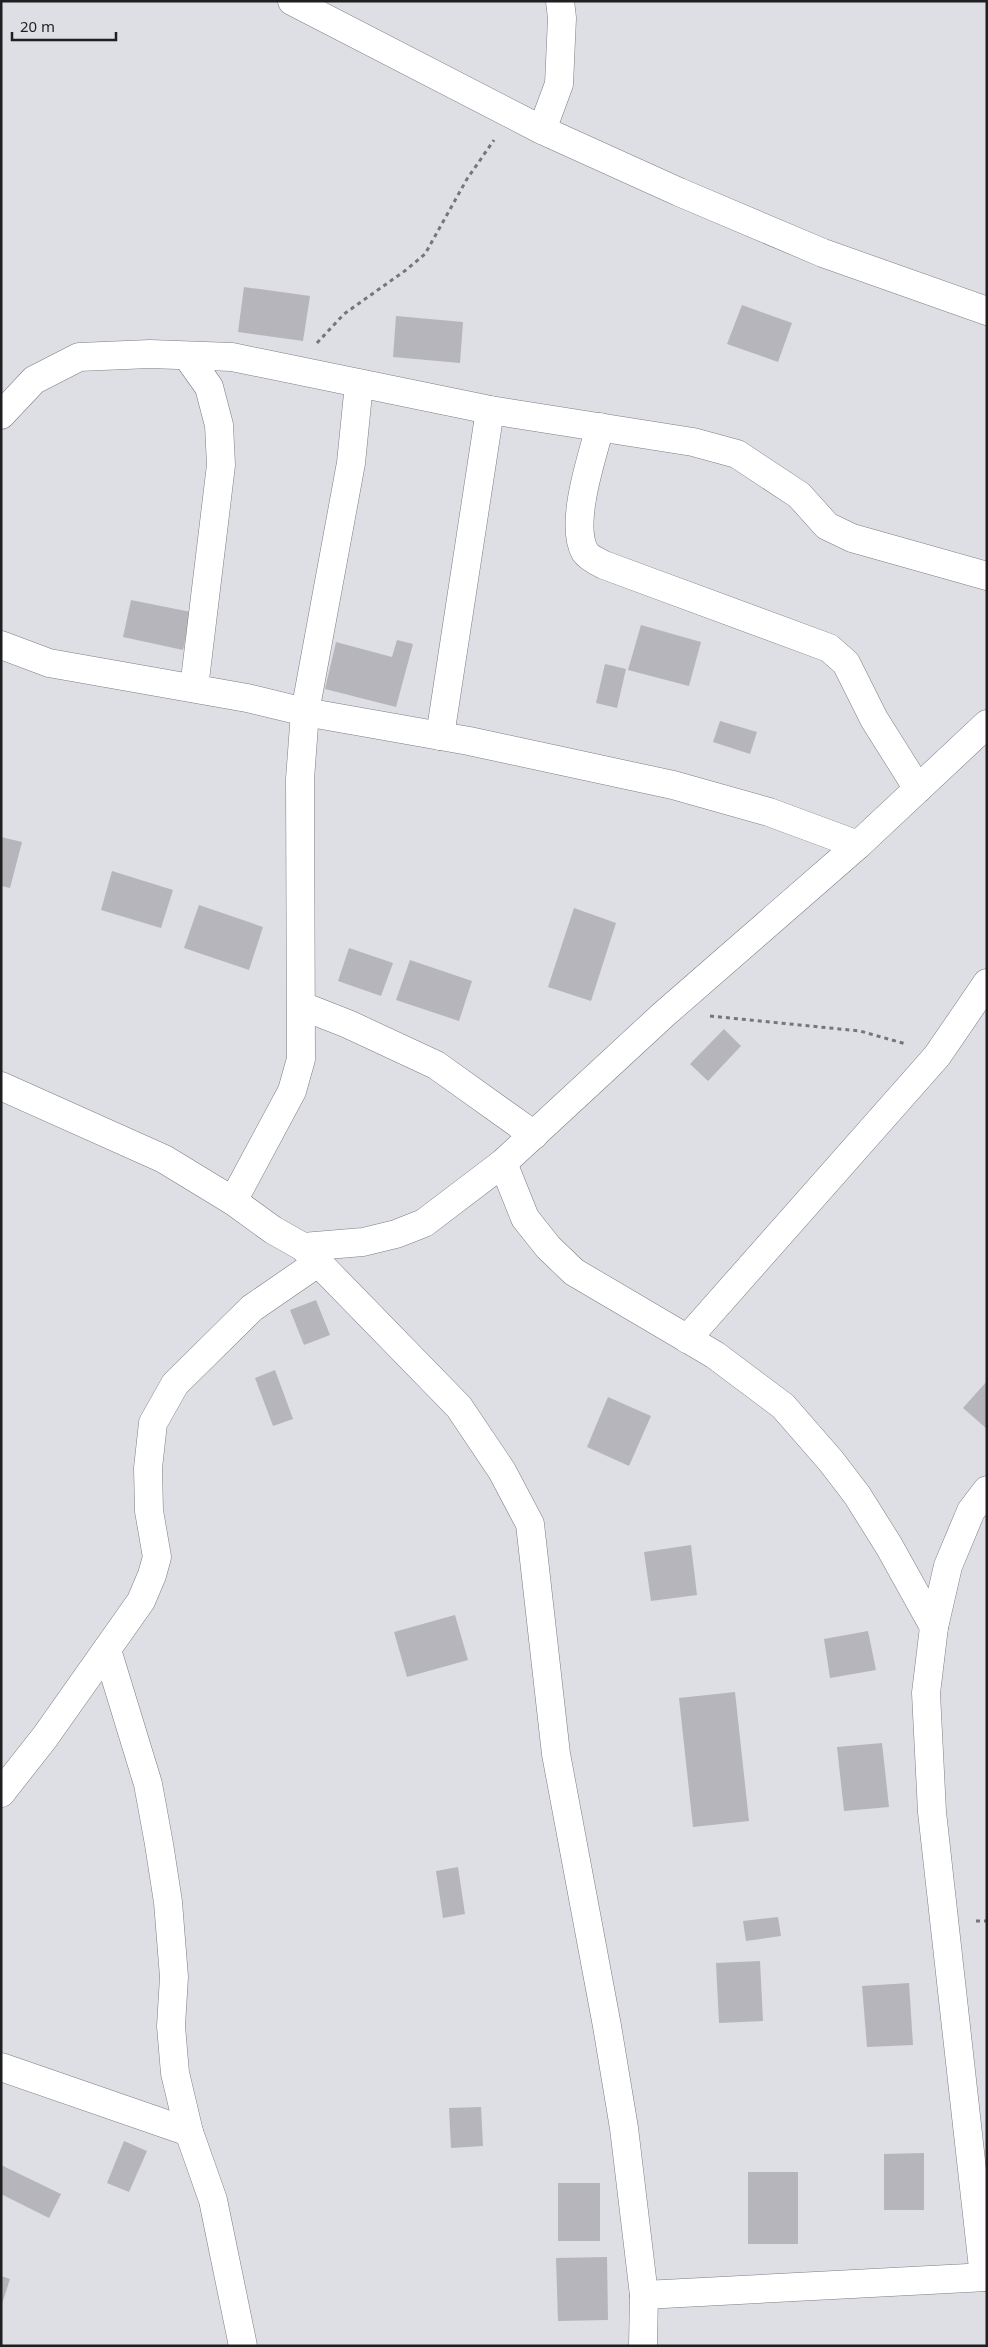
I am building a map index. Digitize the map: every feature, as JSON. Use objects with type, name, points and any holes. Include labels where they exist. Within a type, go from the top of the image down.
[{"type":"street","points":[[292,1],[542,130],[823,253],[987,312]]},
{"type":"street","points":[[542,130],[559,84],[562,18],[560,1]]},
{"type":"street","points":[[1,415],[34,380],[80,357],[150,354],[232,357],[490,410],[693,442],[737,454],[799,495],[827,526],[852,538],[987,576]]},
{"type":"street","points":[[187,356],[209,387],[219,425],[221,464],[194,688]]},
{"type":"street","points":[[233,1201],[292,1091],[301,1059],[300,779],[305,712],[351,463],[359,384]]},
{"type":"street","points":[[440,736],[490,410]]},
{"type":"street","points":[[600,427],[580,513],[580,536],[586,553],[612,568],[830,648],[846,663],[874,719],[918,789]]},
{"type":"street","points":[[1,644],[49,663],[194,688],[305,712],[440,736],[673,785],[769,812],[858,845]]},
{"type":"street","points":[[1,1793],[141,1601],[157,1557],[149,1511],[148,1477],[153,1423],[175,1384],[252,1308],[311,1255],[396,1234],[424,1223],[503,1163],[663,1015],[858,845],[987,724]]},
{"type":"street","points":[[687,1339],[937,1056],[987,983]]},
{"type":"street","points":[[302,1006],[387,1041],[436,1065],[534,1135]]},
{"type":"street","points":[[1,1086],[164,1159],[233,1201],[311,1255],[459,1407],[502,1471],[530,1524],[556,1754],[624,2128],[644,2295],[643,2346]]},
{"type":"street","points":[[503,1163],[525,1218],[548,1247],[574,1272],[715,1355],[784,1406],[857,1495],[890,1546],[934,1627]]},
{"type":"street","points":[[644,2295],[985,2277],[932,1812],[926,1693],[934,1627],[948,1566],[971,1511],[987,1490]]},
{"type":"street","points":[[107,1650],[148,1784],[168,1902],[174,1976],[171,2026],[175,2073],[189,2132],[214,2200],[243,2346]]},
{"type":"street","points":[[1,2067],[189,2132]]},
{"type":"path","points":[[292,369],[344,314],[406,270],[425,254],[468,179],[512,115]]},
{"type":"path","points":[[663,1015],[703,1015],[860,1031],[886,1037],[937,1056]]},
{"type":"building","points":[[244,287],[310,296],[303,341],[238,332]]},
{"type":"building","points":[[742,305],[792,323],[778,362],[727,344]]},
{"type":"building","points":[[396,316],[463,322],[460,363],[393,357]]},
{"type":"building","points":[[131,600],[191,612],[183,650],[123,637]]},
{"type":"building","points":[[641,625],[701,642],[689,686],[628,670]]},
{"type":"building","points":[[397,640],[413,644],[396,707],[325,689],[336,642],[392,657]]},
{"type":"building","points":[[605,664],[626,669],[617,708],[596,703]]},
{"type":"building","points":[[720,721],[757,732],[750,754],[713,742]]},
{"type":"building","points":[[1,837],[22,842],[10,888],[1,886]]},
{"type":"building","points":[[112,871],[173,890],[161,928],[101,910]]},
{"type":"building","points":[[199,905],[263,927],[249,970],[184,948]]},
{"type":"building","points":[[574,908],[616,923],[591,1001],[548,987]]},
{"type":"building","points":[[349,948],[393,963],[381,996],[338,981]]},
{"type":"building","points":[[410,960],[472,981],[459,1021],[396,1000]]},
{"type":"building","points":[[724,1029],[741,1046],[708,1081],[690,1064]]},
{"type":"building","points":[[316,1300],[330,1335],[304,1345],[290,1310]]},
{"type":"building","points":[[275,1370],[293,1419],[273,1426],[255,1378]]},
{"type":"building","points":[[987,1381],[987,1429],[963,1408]]},
{"type":"building","points":[[608,1397],[651,1416],[629,1466],[587,1447]]},
{"type":"building","points":[[691,1545],[697,1595],[651,1601],[644,1552]]},
{"type":"building","points":[[455,1615],[468,1660],[407,1677],[394,1632]]},
{"type":"building","points":[[868,1631],[876,1670],[830,1678],[824,1639]]},
{"type":"building","points":[[735,1692],[749,1821],[693,1827],[679,1698]]},
{"type":"building","points":[[882,1743],[889,1807],[844,1811],[837,1747]]},
{"type":"building","points":[[458,1867],[465,1914],[443,1918],[436,1871]]},
{"type":"building","points":[[778,1917],[781,1936],[746,1941],[743,1921]]},
{"type":"building","points":[[760,1961],[763,2021],[719,2023],[716,1963]]},
{"type":"building","points":[[909,1983],[913,2045],[867,2047],[862,1986]]},
{"type":"building","points":[[481,2107],[483,2146],[451,2148],[449,2108]]},
{"type":"building","points":[[124,2141],[147,2151],[129,2192],[107,2183]]},
{"type":"building","points":[[924,2153],[924,2210],[884,2210],[884,2154]]},
{"type":"building","points":[[1,2165],[61,2194],[49,2218],[1,2194]]},
{"type":"building","points":[[748,2172],[798,2172],[798,2244],[748,2244]]},
{"type":"building","points":[[558,2183],[600,2183],[600,2241],[558,2241]]},
{"type":"building","points":[[607,2257],[608,2320],[558,2321],[556,2258]]},
{"type":"building","points":[[1,2276],[10,2279],[2,2304],[1,2304]]}]
